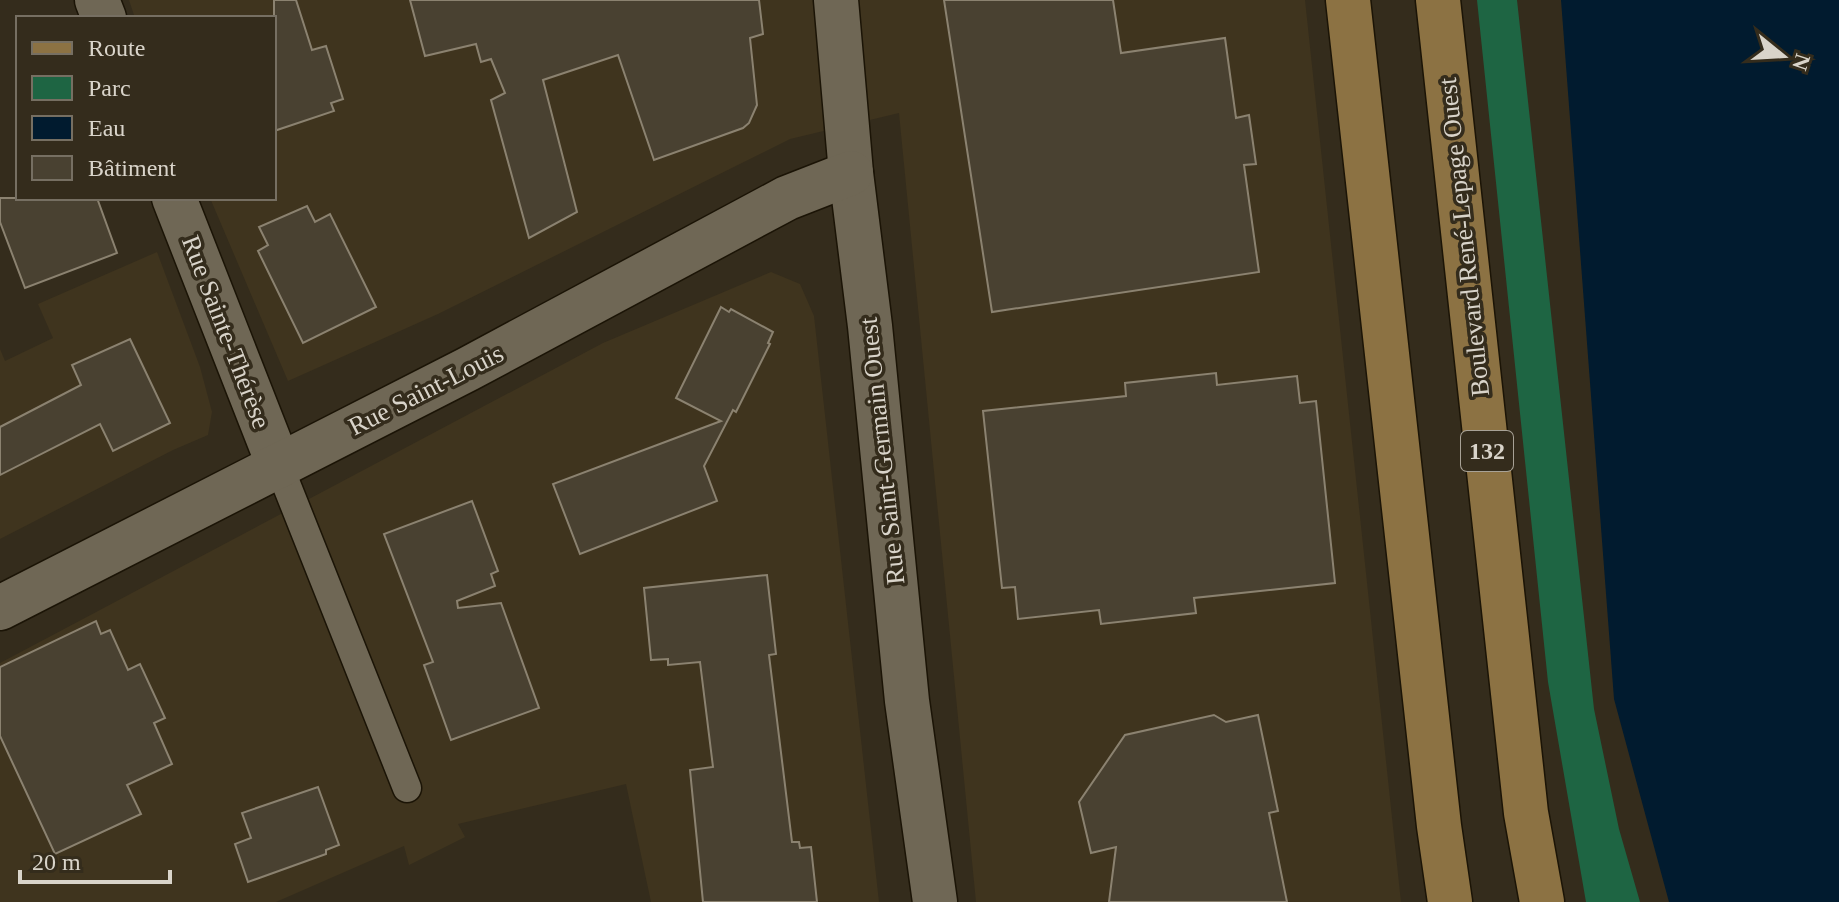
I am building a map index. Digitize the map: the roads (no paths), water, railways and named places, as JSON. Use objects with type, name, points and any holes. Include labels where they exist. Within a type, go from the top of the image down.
[{"type":"main road","points":[[1348,0],[1446,897]]},
{"type":"main road","name":"Boulevard René-Lepage Ouest","points":[[1438,0],[1524,797],[1542,902]]},
{"type":"street","name":"Rue Saint-Germain Ouest","points":[[836,0],[851,173],[870,326],[907,701],[935,902]]},
{"type":"street","name":"Rue Saint-Louis","points":[[0,608],[468,369],[787,198],[851,173]]},
{"type":"street","name":"Rue Sainte-Thérèse","points":[[175,200],[279,466]]},
{"type":"lane","points":[[279,466],[407,788]]},
{"type":"water","points":[[1561,0],[1839,0],[1839,902],[1669,902],[1614,699]]}]
